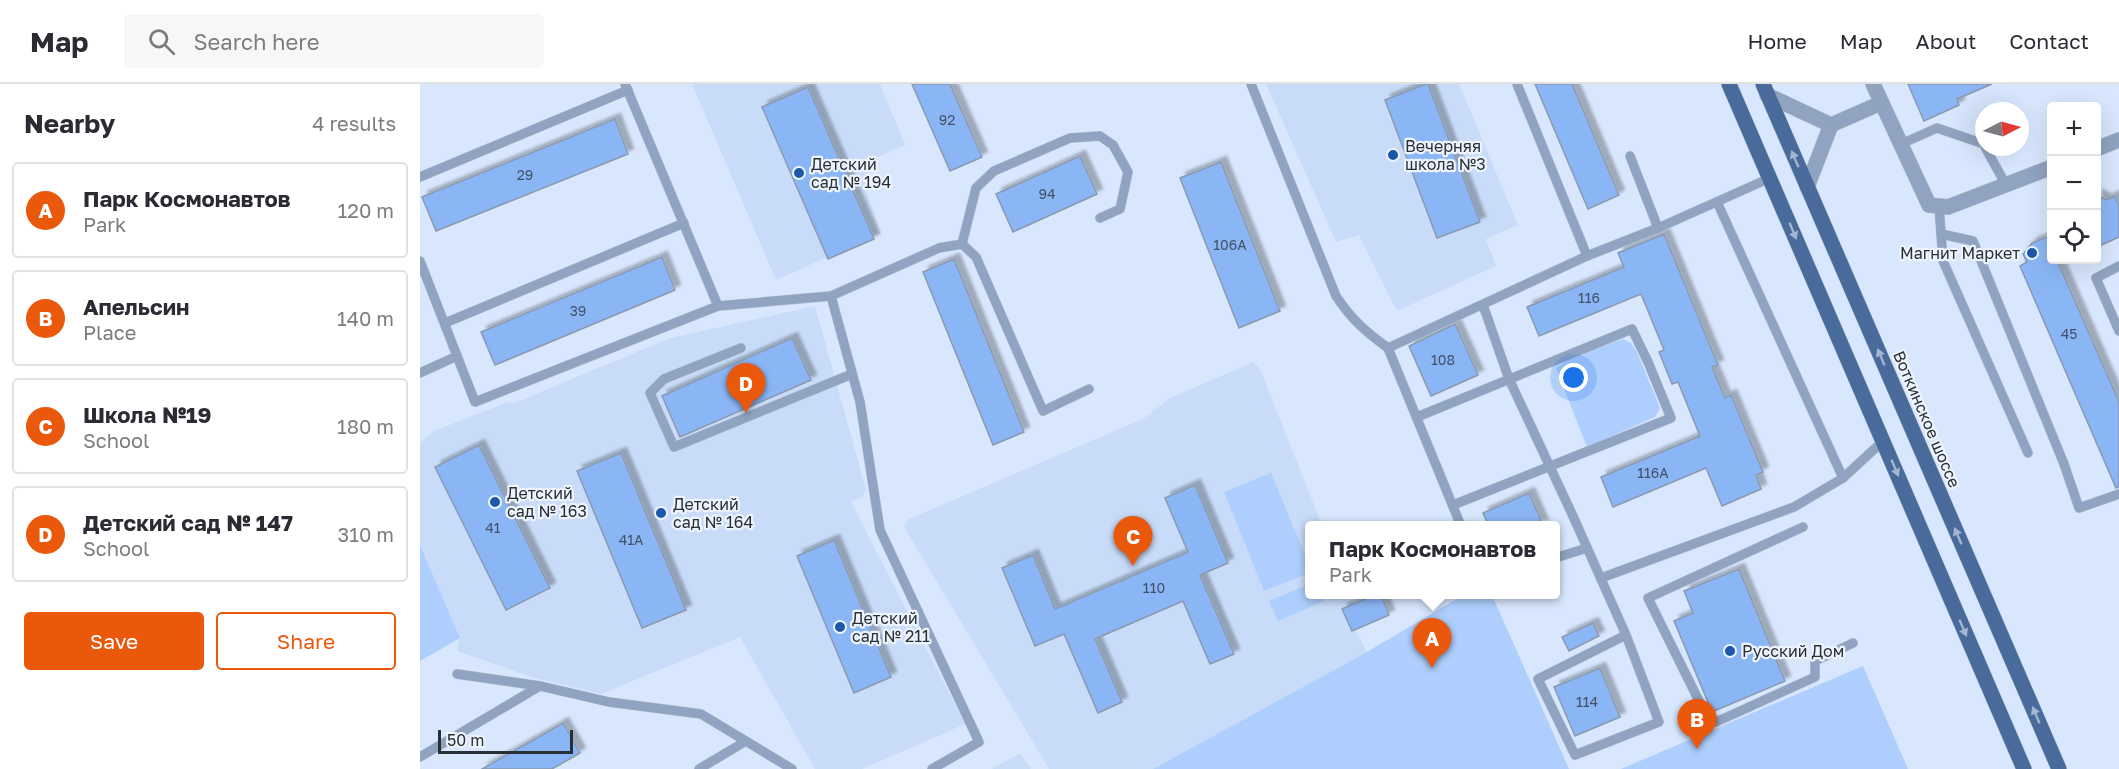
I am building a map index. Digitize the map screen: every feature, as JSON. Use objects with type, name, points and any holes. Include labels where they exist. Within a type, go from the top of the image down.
[{"type":"main road","points":[[1729,84],[2024,769]]},
{"type":"main road","name":"Воткинское шоссе","points":[[1765,89],[2059,769]]},
{"type":"street","points":[[1873,84],[1929,205],[1948,207],[2047,169]]},
{"type":"street","points":[[1765,89],[1831,125]]},
{"type":"street","points":[[1807,187],[1831,125],[1881,103]]},
{"type":"street","points":[[2101,148],[2118,143]]},
{"type":"lane","points":[[1251,84],[1336,296],[1350,317],[1364,331],[1388,348],[1459,521]]},
{"type":"lane","points":[[1517,84],[1587,256]]},
{"type":"lane","points":[[420,177],[627,87],[718,306]]},
{"type":"lane","points":[[1901,144],[1937,128],[1975,142]]},
{"type":"lane","points":[[962,244],[976,188],[994,171],[1070,138],[1100,136],[1113,145],[1128,172],[1120,209],[1100,218]]},
{"type":"lane","points":[[1630,156],[1658,228]]},
{"type":"lane","points":[[1990,156],[2006,185]]},
{"type":"lane","points":[[1388,348],[1587,256],[1658,228],[1770,178]]},
{"type":"lane","points":[[1717,202],[1843,478]]},
{"type":"lane","points":[[1939,206],[1943,261],[2028,453]]},
{"type":"lane","points":[[445,323],[684,224]]},
{"type":"lane","points":[[1941,234],[1973,241],[2064,464],[2079,508],[2119,494]]},
{"type":"lane","points":[[420,261],[424,281],[445,323],[475,402],[718,306],[831,296],[939,248],[962,244]]},
{"type":"lane","points":[[962,244],[976,257],[1043,411],[1089,389]]},
{"type":"lane","points":[[2118,270],[2096,278],[2119,331]]},
{"type":"lane","points":[[831,296],[860,402],[880,530],[979,742],[932,769]]},
{"type":"lane","points":[[1483,305],[1509,379],[1626,635],[1659,722],[1575,755],[1538,679],[1626,635]]},
{"type":"lane","points":[[1417,417],[1632,329],[1671,418],[1453,505]]},
{"type":"lane","points":[[741,348],[664,379],[650,393],[674,447],[852,374]]},
{"type":"lane","points":[[420,373],[457,356]]},
{"type":"lane","points":[[1601,578],[1794,507],[1843,478],[1883,441]]},
{"type":"lane","points":[[1803,527],[1648,598],[1703,709],[1716,722],[1815,677],[1815,661],[1853,643]]},
{"type":"lane","points":[[1560,556],[1587,548]]},
{"type":"lane","points":[[458,674],[540,686],[609,702],[701,714],[792,769]]},
{"type":"lane","points":[[420,757],[540,686]]},
{"type":"lane","points":[[699,769],[746,741]]},
{"type":"shaded area","name":"Детский сад № 194","points":[[692,84],[880,84],[905,145],[864,163],[872,183],[865,187],[881,233],[776,280]]},
{"type":"shaded area","name":"Вечерняя школа №3","points":[[1266,84],[1459,84],[1518,225],[1486,239],[1496,266],[1397,311],[1359,235],[1336,242]]},
{"type":"shaded area","points":[[815,306],[866,490],[863,497],[851,502],[965,724],[862,769],[815,769],[740,637],[601,694],[535,678],[457,651],[460,638],[420,545],[420,443],[434,431],[508,402],[514,403],[670,338]]},
{"type":"shaded area","points":[[1623,339],[1631,343],[1637,352],[1660,408],[1655,417],[1587,447],[1556,368],[1569,359]]},
{"type":"shaded area","points":[[1253,362],[1260,369],[1320,521],[1305,521],[1305,599],[1352,599],[1354,604],[1343,609],[1352,630],[1355,629],[1367,652],[1153,769],[1049,769],[904,527],[907,520],[1143,419],[1170,398]]},
{"type":"shaded area","points":[[1271,473],[1305,555],[1305,575],[1264,591],[1224,492]]},
{"type":"shaded area","points":[[420,545],[460,638],[420,661]]},
{"type":"shaded area","points":[[1305,586],[1305,599],[1323,599],[1324,601],[1278,621],[1269,601]]},
{"type":"shaded area","points":[[1457,599],[1494,599],[1569,769],[1153,769],[1367,652]]},
{"type":"shaded area","points":[[1863,666],[1908,769],[1621,769]]},
{"type":"shaded area","points":[[1020,753],[1031,769],[992,769]]},
{"type":"building","points":[[912,84],[950,84],[982,157],[950,171]]},
{"type":"building","points":[[1428,84],[1480,222],[1437,238],[1385,100]]},
{"type":"building","points":[[1535,84],[1572,84],[1619,195],[1588,209]]},
{"type":"building","points":[[1908,84],[1992,84],[1957,99],[1959,105],[1924,121]]},
{"type":"building","points":[[808,87],[874,239],[828,259],[762,107]]},
{"type":"building","points":[[615,119],[628,154],[436,231],[422,197]]},
{"type":"building","points":[[1080,156],[1097,194],[1013,232],[996,194]]},
{"type":"building","points":[[1221,162],[1280,311],[1239,328],[1180,178]]},
{"type":"building","points":[[2115,196],[2119,206],[2119,237],[2101,245],[2101,197],[2106,200]]},
{"type":"building","points":[[1664,234],[1718,365],[1712,367],[1725,398],[1731,395],[1763,472],[1756,475],[1761,489],[1722,506],[1706,468],[1613,507],[1601,477],[1700,436],[1678,382],[1672,384],[1659,352],[1664,350],[1641,294],[1539,336],[1527,307],[1624,267],[1618,253]]},
{"type":"building","points":[[2047,237],[2047,264],[2059,264],[2119,402],[2119,487],[2116,488],[2020,266],[2027,262],[2023,254],[2032,243]]},
{"type":"building","points":[[662,257],[675,290],[495,365],[481,332]]},
{"type":"building","points":[[954,259],[1024,432],[993,445],[923,272]]},
{"type":"building","points":[[1455,324],[1478,375],[1431,396],[1409,346]]},
{"type":"building","points":[[792,338],[811,380],[680,437],[662,396]]},
{"type":"building","points":[[479,445],[550,588],[506,610],[435,467]]},
{"type":"building","points":[[621,453],[686,610],[642,628],[577,471]]},
{"type":"building","points":[[1195,485],[1228,563],[1200,575],[1234,654],[1210,664],[1183,601],[1095,639],[1122,702],[1098,713],[1064,634],[1035,646],[1002,568],[1033,555],[1055,609],[1188,552],[1165,498]]},
{"type":"building","points":[[1529,493],[1541,521],[1486,521],[1483,513]]},
{"type":"building","points":[[834,540],[891,677],[854,693],[797,556]]},
{"type":"building","name":"Русский Дом","points":[[1739,569],[1785,681],[1714,711],[1710,707],[1674,621],[1693,613],[1684,591]]},
{"type":"building","points":[[1365,599],[1383,599],[1389,615],[1352,631],[1342,609]]},
{"type":"building","points":[[1593,623],[1599,636],[1569,651],[1562,637]]},
{"type":"building","points":[[1600,668],[1620,717],[1575,736],[1554,687]]},
{"type":"building","points":[[563,723],[580,753],[552,769],[482,769]]},
{"type":"place","name":"Вечерняя школа №3","points":[[1393,155]]},
{"type":"place","name":"Детский сад № 194","points":[[799,173]]},
{"type":"place","name":"Магнит Маркет","points":[[2032,253]]},
{"type":"place","name":"Детский сад № 147","points":[[746,413]]},
{"type":"place","name":"Детский сад № 163","points":[[495,502]]},
{"type":"place","name":"Детский сад № 164","points":[[661,513]]},
{"type":"place","name":"Школа №19","points":[[1133,566]]},
{"type":"place","name":"Детский сад № 211","points":[[840,627]]},
{"type":"place","name":"Русский Дом","points":[[1730,651]]},
{"type":"place","name":"Парк Космонавтов","points":[[1432,668]]},
{"type":"place","name":"Апельсин","points":[[1697,749]]}]
